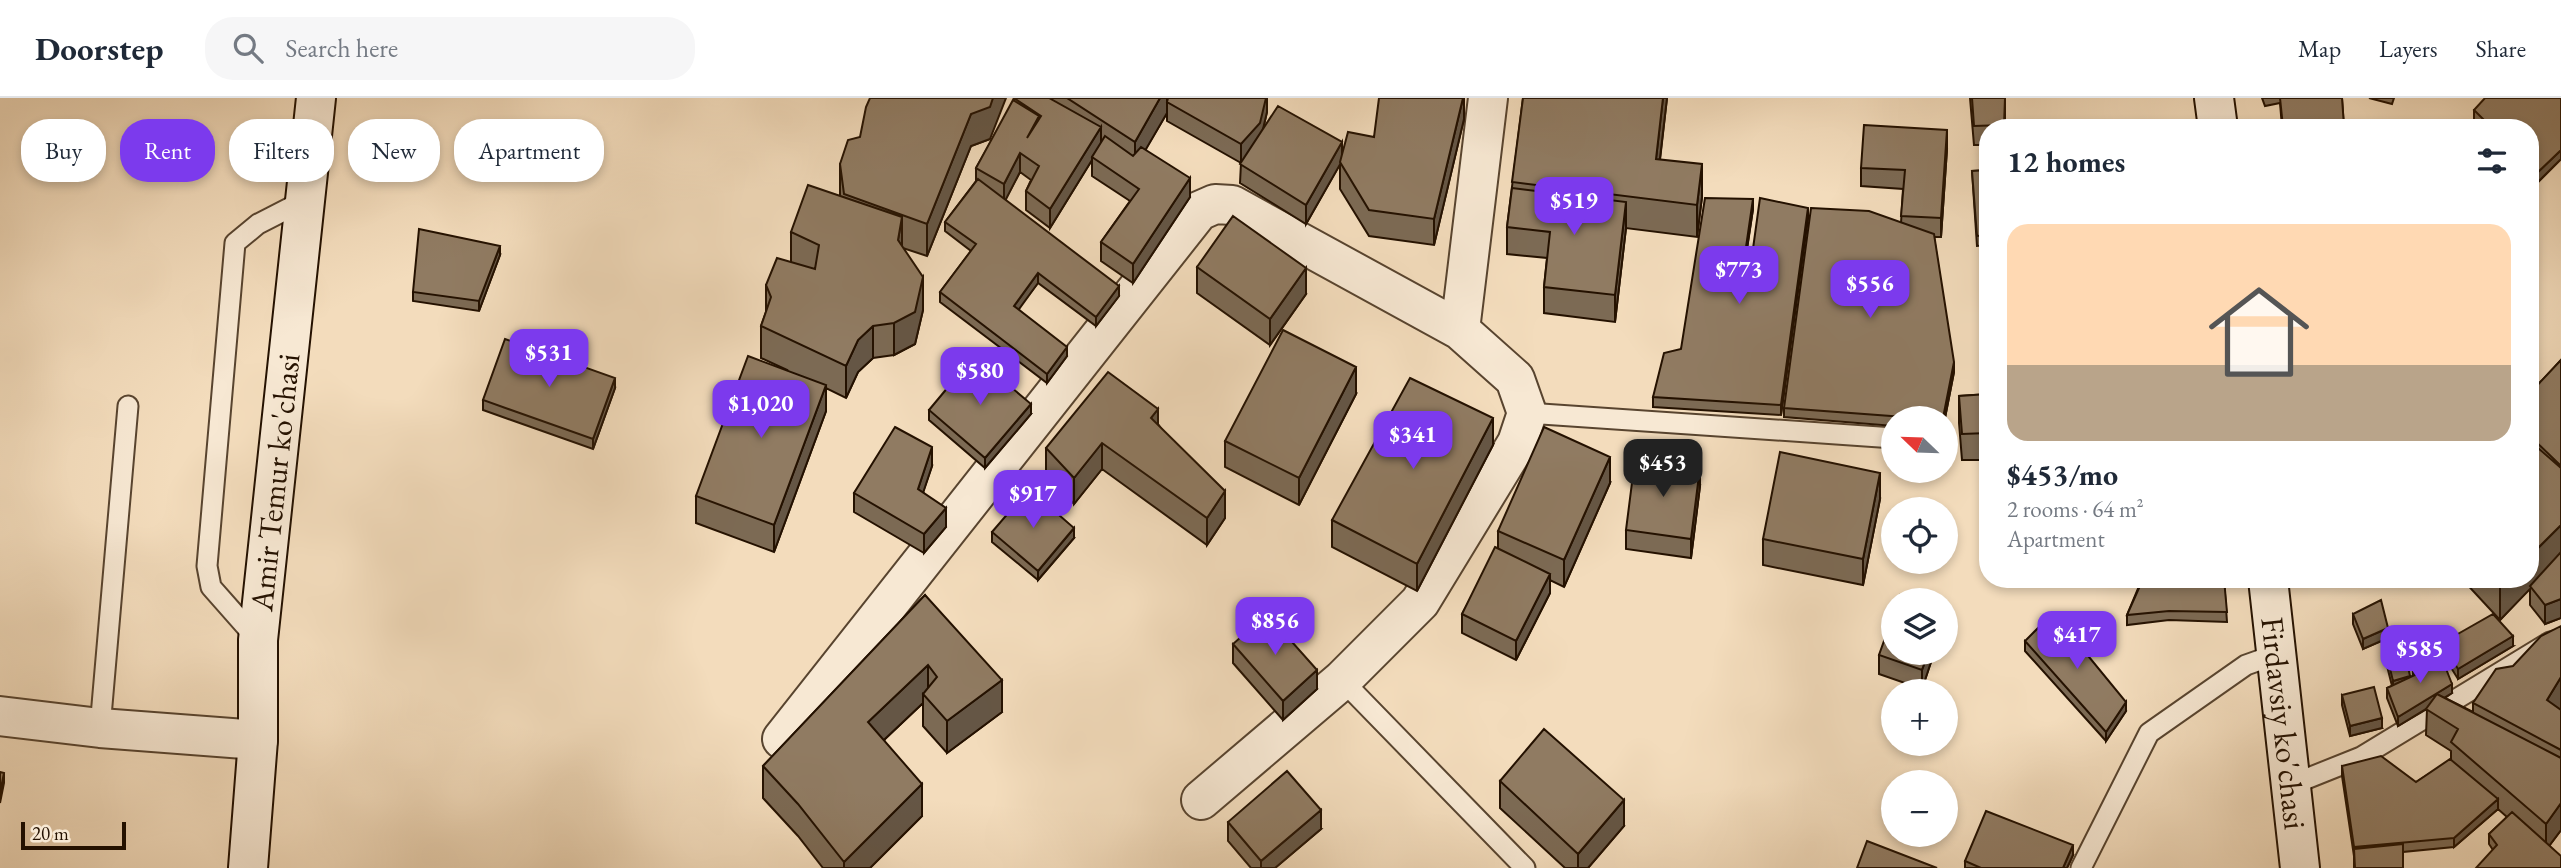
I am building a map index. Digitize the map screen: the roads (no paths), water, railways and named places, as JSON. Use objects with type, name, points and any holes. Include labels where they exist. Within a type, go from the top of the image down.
[{"type":"street","name":"Amir Temur ko'chasi","points":[[248,868],[258,740],[258,640],[316,98]]},
{"type":"street","points":[[1460,330],[1488,98]]},
{"type":"street","points":[[2214,98],[2217,119]]},
{"type":"street","points":[[782,739],[1199,211],[1215,204],[1232,205],[1460,330],[1515,379],[1527,413],[1517,443],[1420,602],[1342,680],[1200,800]]},
{"type":"street","name":"Firdavsiy ko'chasi","points":[[2269,588],[2300,868]]},
{"type":"street","points":[[0,716],[100,729],[258,740]]},
{"type":"lane","points":[[258,640],[211,587],[207,566],[235,243],[257,224],[305,200]]},
{"type":"lane","points":[[100,729],[128,406]]},
{"type":"lane","points":[[1527,413],[1881,437]]},
{"type":"lane","points":[[2291,785],[2361,757],[2550,642],[2561,639]]},
{"type":"lane","points":[[2081,868],[2150,733],[2246,665],[2277,654]]},
{"type":"lane","points":[[1342,680],[1525,868]]}]
